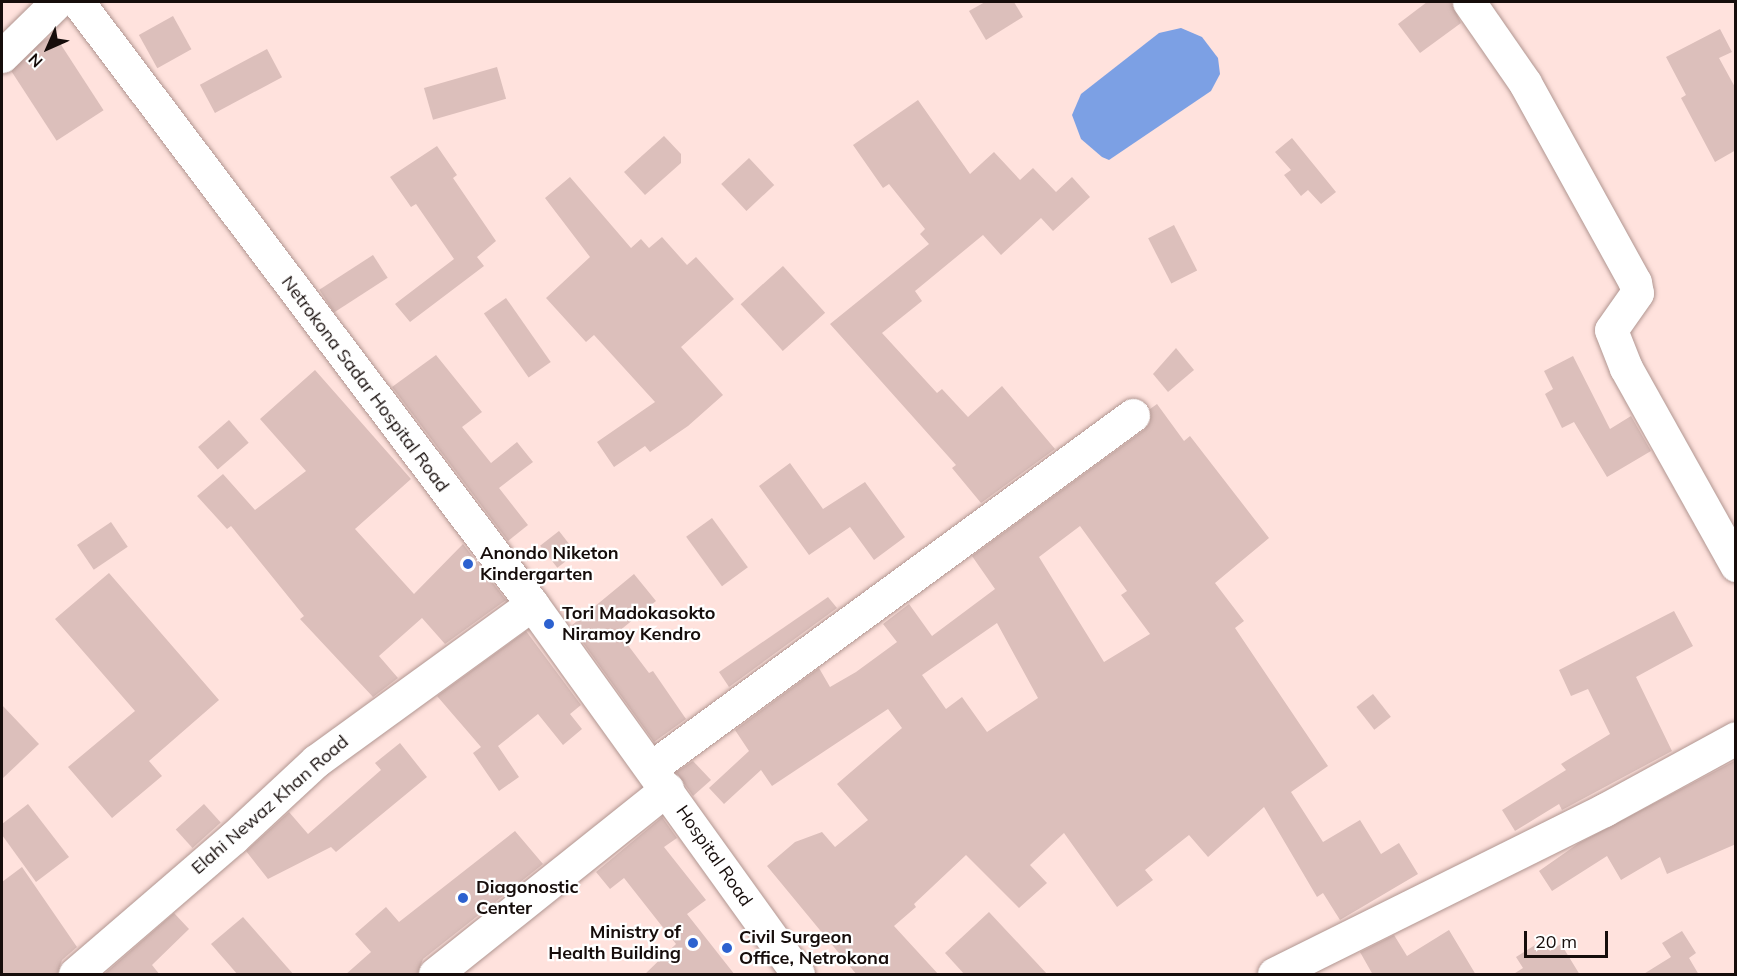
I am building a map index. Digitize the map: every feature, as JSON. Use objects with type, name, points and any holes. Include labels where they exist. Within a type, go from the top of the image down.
[{"type":"street","points":[[2,56],[57,2]]},
{"type":"street","name":"Netrokona Sadar Hospital Road","points":[[78,2],[532,604],[659,778]]},
{"type":"street","points":[[1469,2],[1526,83],[1635,282],[1637,293],[1611,330],[1626,368],[1736,566]]},
{"type":"street","points":[[435,975],[659,778],[1133,415]]},
{"type":"street","name":"Elahi Newaz Khan Road","points":[[75,975],[233,838],[316,761],[532,604]]},
{"type":"street","points":[[1274,975],[1604,810],[1736,738]]},
{"type":"street","name":"Hospital Road","points":[[659,778],[798,975]]},
{"type":"water","points":[[1181,28],[1202,37],[1218,58],[1220,74],[1211,91],[1109,160],[1102,157],[1081,139],[1072,115],[1081,94],[1159,33]]},
{"type":"building","points":[[985,2],[1014,2],[1023,17],[986,40],[969,11]]},
{"type":"building","points":[[1427,2],[1451,2],[1461,23],[1420,53],[1398,24]]},
{"type":"building","points":[[173,16],[191,49],[157,68],[139,35]]},
{"type":"building","points":[[1720,29],[1732,52],[1719,58],[1736,89],[1736,150],[1715,162],[1681,98],[1686,95],[1666,57]]},
{"type":"building","points":[[54,34],[104,110],[57,141],[7,64]]},
{"type":"building","points":[[267,49],[282,77],[215,113],[200,85]]},
{"type":"building","points":[[497,67],[506,99],[433,120],[424,88]]},
{"type":"building","points":[[918,100],[970,174],[994,152],[1020,180],[1033,168],[1056,192],[1072,177],[1090,197],[1053,231],[1041,218],[1001,255],[983,235],[915,291],[922,301],[882,333],[937,393],[942,389],[968,417],[1002,386],[1055,449],[981,503],[952,468],[956,465],[830,324],[929,244],[920,234],[925,229],[889,184],[883,188],[853,145]]},
{"type":"building","points":[[664,136],[681,154],[681,163],[645,195],[624,172]]},
{"type":"building","points":[[1292,138],[1336,192],[1321,204],[1308,190],[1301,196],[1284,175],[1291,170],[1275,152]]},
{"type":"building","points":[[437,146],[457,175],[453,178],[496,241],[477,257],[484,266],[410,322],[395,304],[454,259],[416,204],[411,207],[390,177]]},
{"type":"building","points":[[749,158],[774,185],[746,211],[721,184]]},
{"type":"building","points":[[570,177],[631,248],[641,239],[649,248],[662,237],[687,265],[696,257],[734,299],[681,347],[723,395],[688,426],[650,452],[645,446],[614,467],[597,442],[655,402],[594,335],[586,342],[546,298],[590,257],[545,198]]},
{"type":"building","points":[[1174,225],[1197,270],[1171,284],[1148,238]]},
{"type":"building","points":[[373,255],[388,278],[334,313],[319,290]]},
{"type":"building","points":[[783,266],[825,313],[783,351],[741,304]]},
{"type":"building","points":[[506,298],[551,362],[529,377],[484,313]]},
{"type":"building","points":[[1176,348],[1194,370],[1168,392],[1153,374]]},
{"type":"building","points":[[436,355],[482,412],[462,427],[491,463],[517,442],[533,462],[499,488],[528,525],[508,541],[392,387]]},
{"type":"building","points":[[1573,356],[1610,429],[1631,416],[1651,451],[1607,477],[1574,422],[1562,428],[1545,394],[1553,389],[1544,371]]},
{"type":"building","points":[[315,370],[411,479],[355,529],[414,594],[463,544],[506,600],[445,644],[422,618],[379,656],[398,678],[373,697],[300,619],[304,616],[231,526],[227,529],[197,496],[223,474],[255,510],[306,471],[260,419]]},
{"type":"building","points":[[1157,404],[1184,441],[1190,436],[1269,538],[1215,583],[1244,621],[1235,628],[1328,766],[1291,792],[1323,842],[1360,820],[1381,854],[1399,843],[1418,874],[1340,920],[1323,893],[1317,897],[1264,807],[1208,857],[1189,835],[1145,870],[1153,880],[1117,907],[1064,833],[1030,865],[1047,883],[1019,908],[966,855],[914,904],[916,907],[894,926],[939,975],[857,975],[767,866],[795,842],[822,832],[835,847],[868,820],[837,784],[902,728],[888,709],[772,786],[761,770],[724,804],[709,788],[749,751],[735,730],[819,668],[830,687],[856,672],[897,642],[883,624],[909,604],[932,636],[995,589],[972,556],[1144,430],[1150,422],[1150,409]],"holes":[[[1080,526],[1127,591],[1121,595],[1150,634],[1104,662],[1039,557]],[[997,623],[1038,698],[987,732],[962,697],[946,709],[922,675]]]},
{"type":"building","points":[[229,420],[249,443],[218,470],[198,447]]},
{"type":"building","points":[[790,463],[823,509],[865,482],[905,537],[874,560],[850,527],[809,555],[759,486]]},
{"type":"building","points":[[712,518],[748,567],[722,586],[686,537]]},
{"type":"building","points":[[111,522],[128,547],[94,570],[77,545]]},
{"type":"building","points":[[559,531],[576,553],[557,568],[540,546]]},
{"type":"building","points":[[109,573],[219,700],[149,761],[162,776],[112,818],[68,767],[135,711],[55,619]]},
{"type":"building","points":[[634,574],[656,601],[618,632],[649,673],[653,671],[686,719],[654,742],[571,626]]},
{"type":"building","points":[[828,597],[837,608],[729,687],[719,672]]},
{"type":"building","points":[[1674,611],[1693,646],[1636,677],[1672,751],[1562,810],[1559,804],[1515,831],[1502,810],[1566,770],[1561,764],[1610,734],[1588,689],[1571,696],[1559,670]]},
{"type":"building","points":[[526,631],[581,705],[570,714],[582,729],[563,745],[538,714],[498,746],[519,777],[499,791],[473,753],[481,747],[437,696]]},
{"type":"building","points":[[1373,694],[1391,717],[1374,730],[1356,707]]},
{"type":"building","points":[[2,705],[39,744],[2,779]]},
{"type":"building","points":[[400,743],[427,777],[336,852],[331,847],[268,879],[246,851],[289,812],[308,834],[381,770],[375,763]]},
{"type":"building","points":[[1736,760],[1736,844],[1667,874],[1660,857],[1621,880],[1607,856],[1552,891],[1539,871],[1579,843]]},
{"type":"building","points":[[693,761],[711,780],[693,796],[676,772]]},
{"type":"building","points":[[28,804],[69,857],[36,882],[2,835],[2,824]]},
{"type":"building","points":[[204,804],[221,823],[192,848],[176,829]]},
{"type":"building","points":[[662,817],[677,838],[664,847],[706,900],[687,914],[735,975],[644,975],[676,944],[624,878],[610,889],[596,872]]},
{"type":"building","points":[[515,831],[543,864],[423,959],[417,975],[345,975],[371,952],[355,934],[386,907],[399,922]]},
{"type":"building","points":[[22,867],[77,947],[62,960],[57,975],[2,975],[2,882]]},
{"type":"building","points":[[989,912],[1048,975],[965,975],[945,953]]},
{"type":"building","points":[[174,913],[189,929],[152,965],[160,975],[103,975]]},
{"type":"building","points":[[243,917],[294,975],[238,975],[211,944]]},
{"type":"building","points":[[1449,930],[1476,975],[1373,975],[1360,952],[1394,935],[1407,956]]},
{"type":"building","points":[[1682,931],[1696,953],[1689,958],[1699,975],[1642,975],[1671,957],[1662,943]]},
{"type":"building","points":[[1543,940],[1550,951],[1561,944],[1580,975],[1512,975],[1523,968],[1516,957]]},
{"type":"place","name":"Anondo Niketon Kindergarten","points":[[468,564]]},
{"type":"place","name":"Tori Madokasokto Niramoy Kendro","points":[[549,624]]},
{"type":"place","name":"Diagonostic Center","points":[[463,898]]},
{"type":"place","name":"Ministry of Health Building","points":[[693,943]]},
{"type":"place","name":"Civil Surgeon Office, Netrokona","points":[[727,948]]}]
